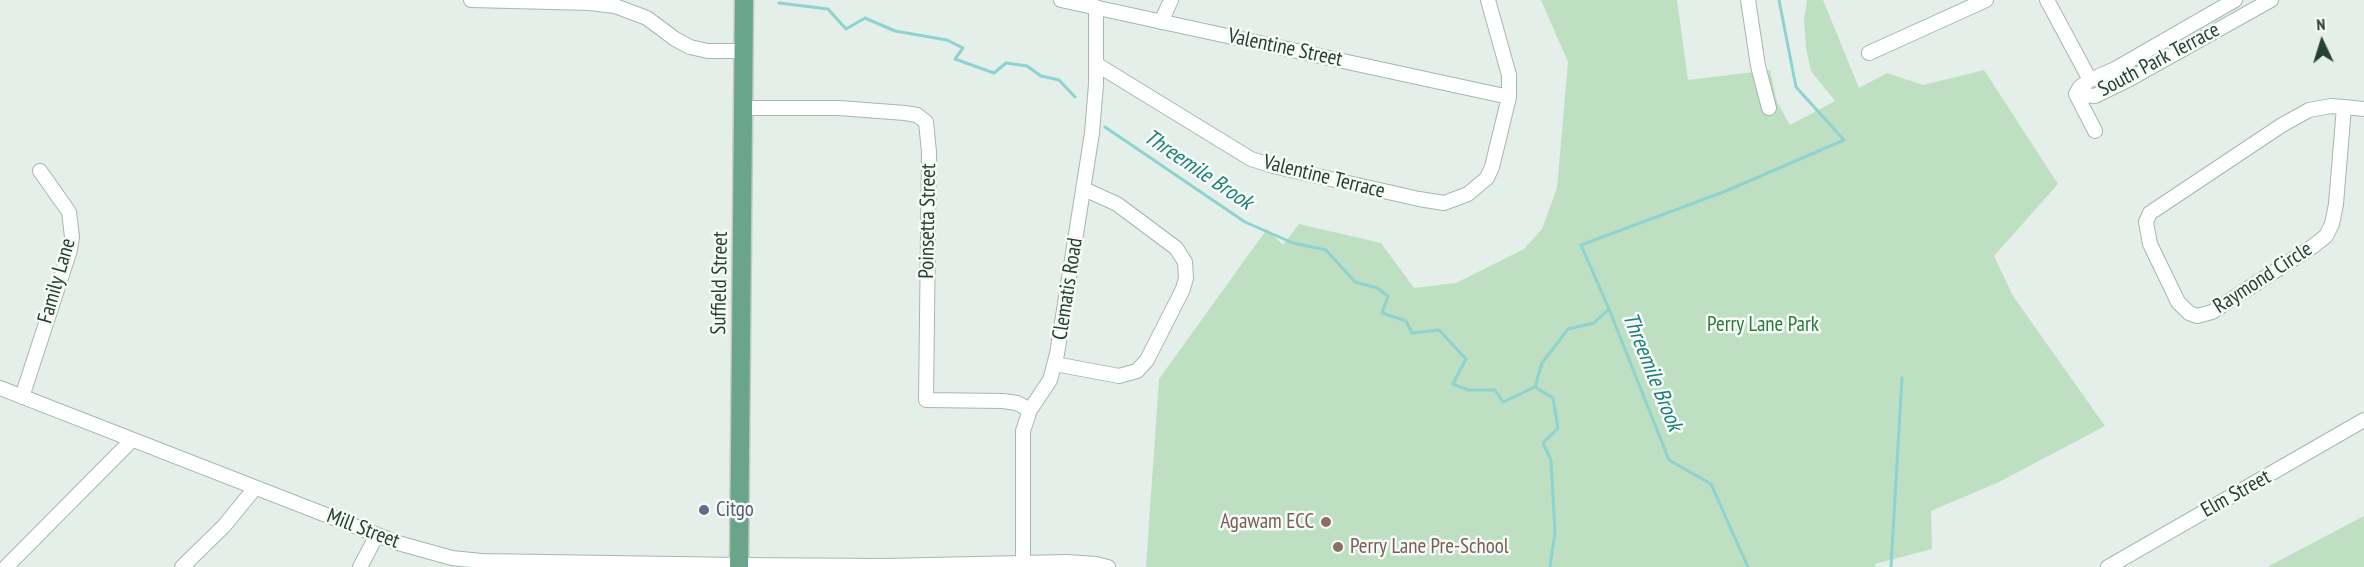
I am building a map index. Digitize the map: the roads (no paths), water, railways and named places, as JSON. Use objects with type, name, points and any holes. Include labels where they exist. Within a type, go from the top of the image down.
[{"type":"main road","name":"Suffield Street","points":[[739,566],[744,0]]},
{"type":"street","points":[[471,0],[590,3],[615,6],[647,18],[690,47],[708,51],[743,51]]},
{"type":"street","name":"Valentine Street","points":[[1061,0],[1509,97]]},
{"type":"street","points":[[1161,22],[1171,0]]},
{"type":"street","name":"Valentine Terrace","points":[[1096,64],[1251,159],[1273,166],[1444,203],[1456,200],[1478,187],[1487,178],[1492,167],[1509,97],[1509,75],[1488,0]]},
{"type":"street","points":[[1748,0],[1758,66],[1768,108]]},
{"type":"street","points":[[1869,53],[1986,0]]},
{"type":"street","name":"South Park Terrace","points":[[2047,0],[2090,80]]},
{"type":"street","name":"South Park Terrace","points":[[2076,94],[2080,87],[2090,80],[2115,69],[2235,0]]},
{"type":"street","name":"South Park Terrace","points":[[2076,94],[2095,96],[2271,0]]},
{"type":"street","name":"Clematis Road","points":[[1023,563],[1023,431],[1030,410],[1050,381],[1055,364],[1092,133],[1096,64],[1096,7]]},
{"type":"street","name":"South Park Terrace","points":[[2076,94],[2095,131]]},
{"type":"street","name":"Raymond Circle","points":[[2344,106],[2336,204],[2332,224],[2326,236],[2212,312],[2197,316],[2188,313],[2178,302],[2149,241],[2146,222],[2150,213],[2296,117],[2324,106],[2344,106],[2364,109]]},
{"type":"street","name":"Poinsetta Street","points":[[744,108],[839,108],[905,112],[924,119],[928,127],[929,152],[926,400],[1003,401],[1017,403],[1030,410]]},
{"type":"street","name":"Family Lane","points":[[22,397],[70,250],[72,237],[69,212],[40,171]]},
{"type":"street","points":[[1055,364],[1119,376],[1137,371],[1147,360],[1183,289],[1186,278],[1185,262],[1176,248],[1117,204],[1083,189]]},
{"type":"street","name":"Mill Street","points":[[0,388],[376,535],[430,553],[481,561],[739,566],[1091,563],[1108,567]]},
{"type":"street","name":"Elm Street","points":[[2108,567],[2364,420]]},
{"type":"street","points":[[6,567],[132,440]]},
{"type":"street","points":[[182,567],[231,517],[255,488]]},
{"type":"street","points":[[360,567],[376,535]]},
{"type":"waterway","points":[[1609,309],[1581,245],[1726,191],[1844,140],[1796,87],[1779,0]]},
{"type":"waterway","name":"Threemile Brook","points":[[779,3],[828,9],[846,29],[865,18],[895,31],[947,40],[963,48],[955,59],[994,73],[1006,63],[1027,66],[1041,76],[1059,80],[1075,97]]},
{"type":"waterway","name":"Threemile Brook","points":[[1105,127],[1245,222],[1293,243],[1326,250],[1355,282],[1377,288],[1388,296],[1382,313],[1406,321],[1412,333],[1439,330],[1466,359],[1453,384],[1468,390],[1495,390],[1503,402],[1535,387],[1542,363],[1568,329],[1594,323],[1609,309],[1669,460],[1711,484],[1748,567]]},
{"type":"waterway","points":[[1891,567],[1902,378]]},
{"type":"waterway","points":[[1535,387],[1553,398],[1558,428],[1543,443],[1551,460],[1555,532],[1550,567]]},
{"type":"place","name":"Citgo","points":[[704,510]]},
{"type":"place","name":"Agawam ECC","points":[[1326,522]]},
{"type":"place","name":"Perry Lane Pre-School","points":[[1338,547]]},
{"type":"park label","name":"Perry Lane Park","points":[[1763,325]]}]
